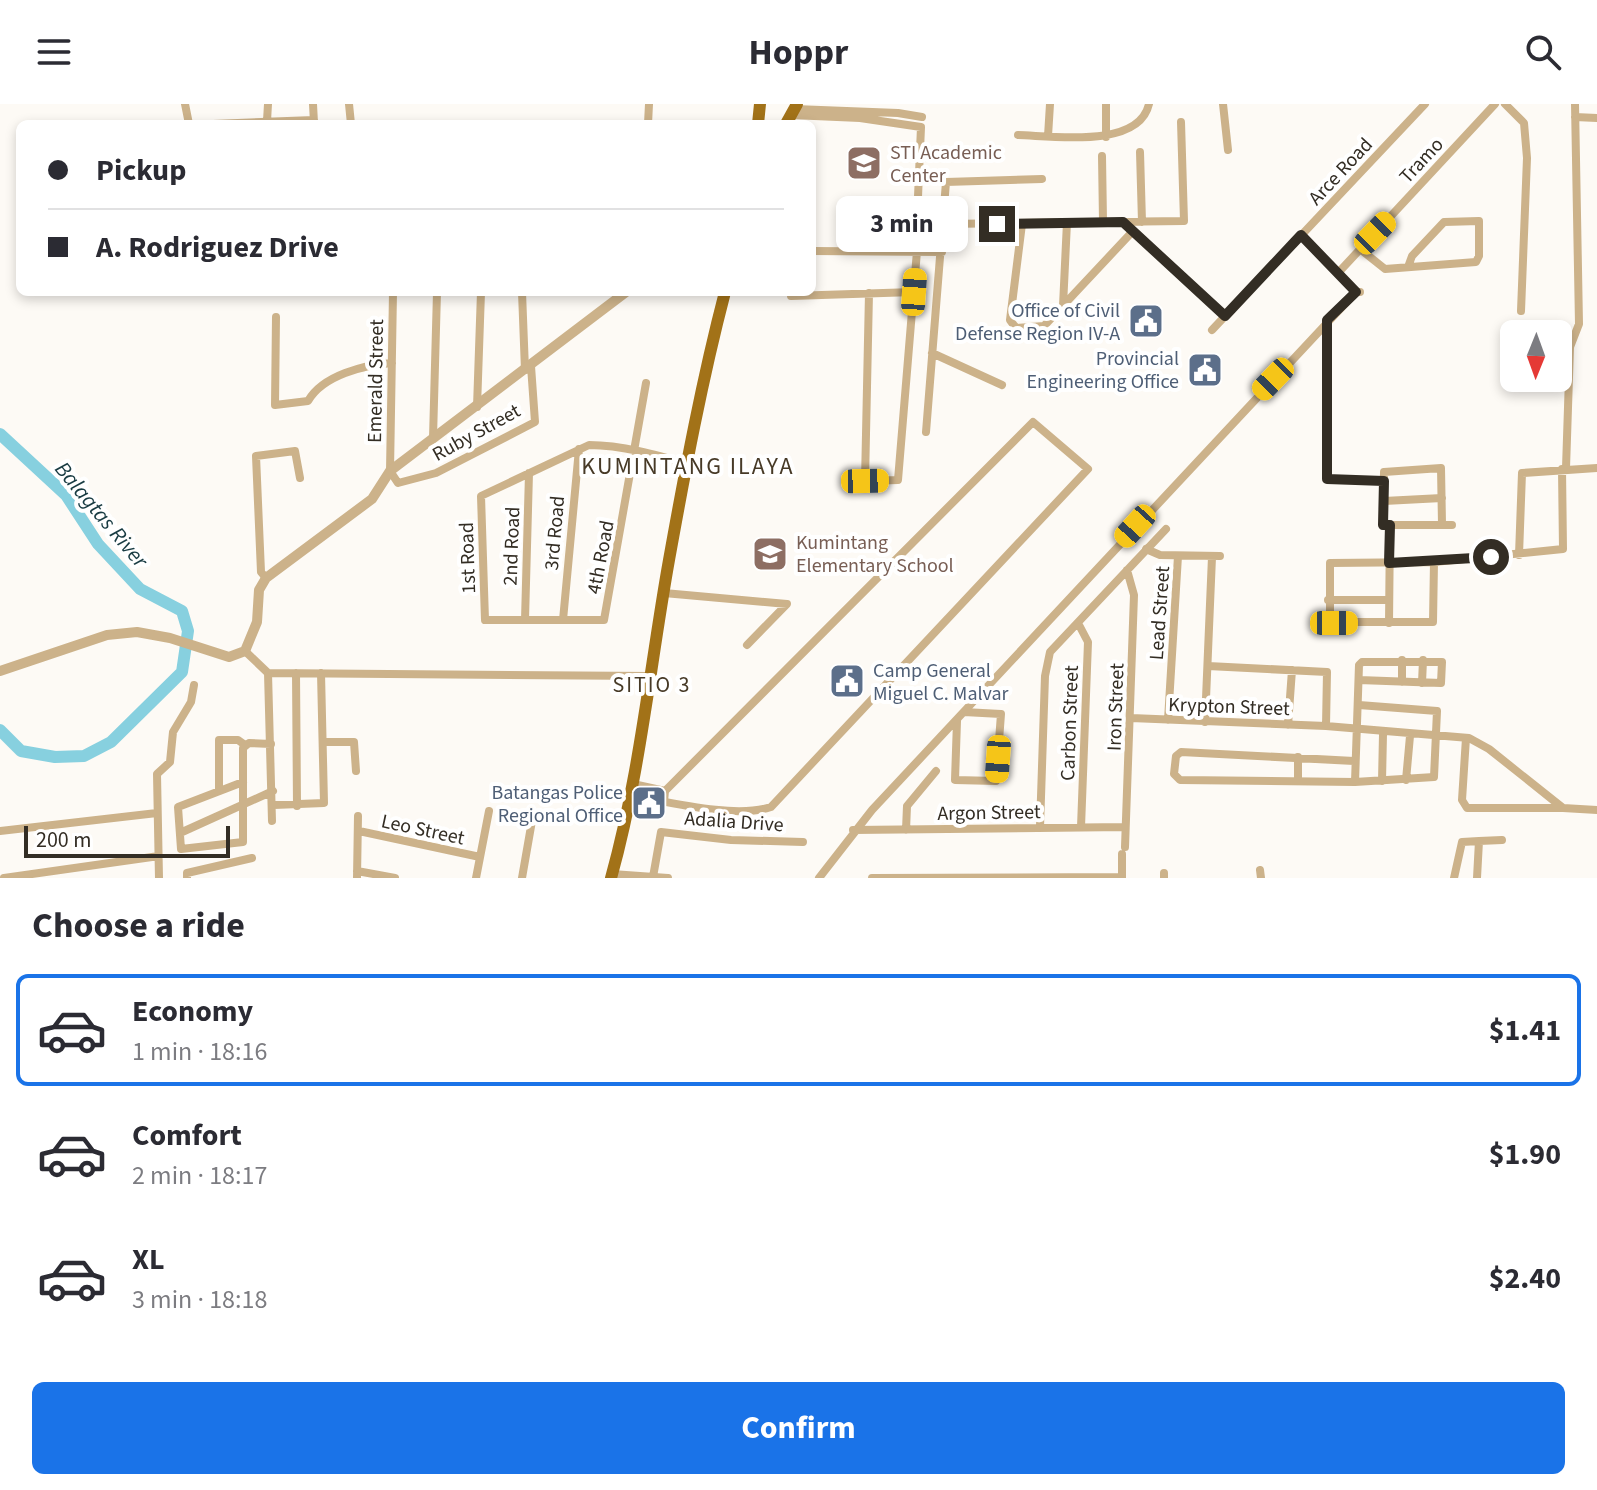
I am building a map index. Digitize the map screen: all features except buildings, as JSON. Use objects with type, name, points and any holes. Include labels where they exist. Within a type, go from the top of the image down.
[{"type":"main road","points":[[611,876],[632,790],[688,464],[724,296]]},
{"type":"street","points":[[1048,136],[1050,104]]},
{"type":"street","points":[[1106,104],[1106,137]]},
{"type":"street","points":[[1018,135],[1106,137],[1145,117],[1149,104]]},
{"type":"street","points":[[1223,104],[1228,150]]},
{"type":"street","name":"Arce Road","points":[[1212,330],[1425,104]]},
{"type":"street","name":"Tramo","points":[[1338,273],[1495,104]]},
{"type":"street","points":[[1505,104],[1524,123],[1527,158],[1521,311]]},
{"type":"street","points":[[1434,562],[1433,622],[1334,623],[1329,618],[1330,563],[1434,562],[1563,549],[1570,347],[1579,324],[1575,104]]},
{"type":"street","points":[[245,120],[246,108]]},
{"type":"street","points":[[792,113],[898,113],[922,117]]},
{"type":"street","points":[[792,113],[921,127],[917,220]]},
{"type":"street","points":[[1575,117],[1597,118]]},
{"type":"street","points":[[945,224],[1184,221],[1181,122]]},
{"type":"street","points":[[1140,152],[1142,222]]},
{"type":"street","points":[[1102,156],[1103,221]]},
{"type":"street","points":[[926,432],[946,182],[1042,179]]},
{"type":"street","points":[[1360,249],[1382,268],[1408,267],[1477,261],[1479,221],[1444,222],[1412,256],[1408,267]]},
{"type":"street","points":[[1063,307],[1067,222]]},
{"type":"street","points":[[1123,222],[1225,316]]},
{"type":"street","points":[[1022,224],[1011,325],[1040,328],[1133,231]]},
{"type":"street","points":[[819,878],[853,830],[1327,320],[1358,292],[1301,235]]},
{"type":"street","points":[[816,251],[942,252]]},
{"type":"street","points":[[869,293],[865,481],[898,480],[917,251]]},
{"type":"street","points":[[816,295],[914,292]]},
{"type":"street","name":"Emerald Street","points":[[390,471],[393,296]]},
{"type":"street","points":[[433,438],[437,296]]},
{"type":"street","points":[[477,407],[481,296]]},
{"type":"street","points":[[522,296],[528,369]]},
{"type":"street","points":[[0,671],[107,635],[137,632],[195,644],[229,657],[245,651],[257,622],[259,590],[266,578],[372,499],[390,471],[621,296]]},
{"type":"street","points":[[276,317],[275,405],[308,401],[314,391],[356,368],[392,363]]},
{"type":"street","points":[[1327,320],[1327,479],[1384,481]]},
{"type":"street","points":[[932,353],[1002,385]]},
{"type":"street","name":"Ruby Street","points":[[390,471],[398,483],[436,473],[535,422],[528,369]]},
{"type":"street","name":"4th Road","points":[[485,620],[604,620],[646,383]]},
{"type":"street","points":[[632,790],[664,802],[754,812],[771,807],[1088,469],[1033,422],[665,791],[664,802]]},
{"type":"street","points":[[529,473],[579,449],[604,445],[688,464]]},
{"type":"street","name":"3rd Road","points":[[563,620],[579,449]]},
{"type":"street","points":[[266,578],[261,572],[256,456],[295,451],[300,478]]},
{"type":"street","points":[[1441,468],[1442,498],[1447,525],[1383,525],[1384,472],[1441,468]]},
{"type":"street","points":[[1519,555],[1522,473],[1597,468]]},
{"type":"street","name":"1st Road","points":[[485,620],[481,496],[529,473]]},
{"type":"street","name":"2nd Road","points":[[525,620],[529,473]]},
{"type":"street","points":[[1384,501],[1442,498]]},
{"type":"street","points":[[1389,623],[1390,525]]},
{"type":"street","points":[[1040,827],[1045,668],[1056,645],[1166,529]]},
{"type":"street","points":[[1146,549],[1156,554],[1216,556],[1205,722]]},
{"type":"street","name":"Lead Street","points":[[1168,720],[1178,556]]},
{"type":"street","name":"Iron Street","points":[[1122,877],[1134,595],[1127,570]]},
{"type":"street","points":[[664,593],[787,604],[747,645]]},
{"type":"street","points":[[1328,600],[1389,600]]},
{"type":"street","name":"Carbon Street","points":[[1078,623],[1088,642],[1081,827]]},
{"type":"street","points":[[245,651],[268,673],[651,676]]},
{"type":"street","points":[[1402,660],[1402,682]]},
{"type":"street","points":[[1422,683],[1423,660]]},
{"type":"street","points":[[1355,782],[1354,761],[1359,680],[1362,662],[1442,662],[1442,680],[1422,683],[1359,680]]},
{"type":"street","points":[[1208,666],[1327,672],[1326,726]]},
{"type":"street","points":[[1288,725],[1292,670]]},
{"type":"street","points":[[268,673],[274,805],[272,821]]},
{"type":"street","points":[[296,673],[297,806]]},
{"type":"street","points":[[274,805],[324,803],[321,673]]},
{"type":"street","points":[[159,878],[157,774],[170,762],[173,732],[191,702],[194,685]]},
{"type":"street","points":[[1354,761],[1181,752],[1176,756],[1174,774],[1180,780],[1355,782],[1434,777],[1438,715],[1434,709],[1359,705]]},
{"type":"street","points":[[1001,714],[996,781],[955,780],[960,716],[1001,714]]},
{"type":"street","name":"Krypton Street","points":[[1131,718],[1326,726],[1383,734],[1466,738]]},
{"type":"street","points":[[1382,781],[1383,734]]},
{"type":"street","points":[[1406,780],[1410,736]]},
{"type":"street","points":[[1563,808],[1489,749],[1466,738],[1462,800],[1467,808],[1597,810]]},
{"type":"street","points":[[219,791],[219,740],[238,740],[245,745],[271,744]]},
{"type":"street","points":[[323,742],[354,742],[356,771]]},
{"type":"street","points":[[243,782],[178,807],[181,849],[243,842],[245,745]]},
{"type":"street","points":[[1298,757],[1298,781]]},
{"type":"street","points":[[906,830],[907,806],[936,771]]},
{"type":"street","points":[[632,790],[665,791]]},
{"type":"street","points":[[180,833],[273,791]]},
{"type":"street","points":[[476,878],[489,811]]},
{"type":"street","points":[[0,831],[157,813]]},
{"type":"street","points":[[522,878],[533,815]]},
{"type":"street","points":[[358,816],[357,874],[395,878]]},
{"type":"street","name":"Argon Street","points":[[853,830],[1125,827]]},
{"type":"street","name":"Leo Street","points":[[359,831],[480,857]]},
{"type":"street","name":"Adalia Drive","points":[[653,877],[661,832],[731,840],[803,842]]},
{"type":"street","points":[[1454,878],[1462,842],[1502,840]]},
{"type":"street","points":[[1477,878],[1479,841]]},
{"type":"street","points":[[4,878],[159,856]]},
{"type":"street","points":[[187,878],[187,873],[252,858]]},
{"type":"street","points":[[611,876],[668,878]]},
{"type":"street","points":[[872,878],[1122,877]]},
{"type":"waterway","name":"Balagtas River","points":[[0,434],[66,495],[98,544],[140,589],[182,611],[188,631],[182,672],[111,742],[84,756],[55,757],[21,751],[0,730]]},
{"type":"place","name":"STI Academic Center","points":[[864,163]]},
{"type":"place","name":"Office of Civil Defense Region IV-A","points":[[1146,321]]},
{"type":"place","name":"Provincial Engineering Office","points":[[1205,370]]},
{"type":"place","name":"Kumintang Elementary School","points":[[770,554]]},
{"type":"place","name":"Camp General Miguel C. Malvar","points":[[847,681]]},
{"type":"place","name":"Batangas Police Regional Office","points":[[649,803]]},
{"type":"district","name":"KUMINTANG ILAYA","points":[[688,466]]},
{"type":"district","name":"SITIO 3","points":[[652,684]]},
{"type":"route","points":[[997,224],[1123,222],[1225,316],[1301,235],[1356,292],[1327,320],[1327,479],[1384,481],[1383,525],[1390,525],[1389,563],[1491,557]]}]
